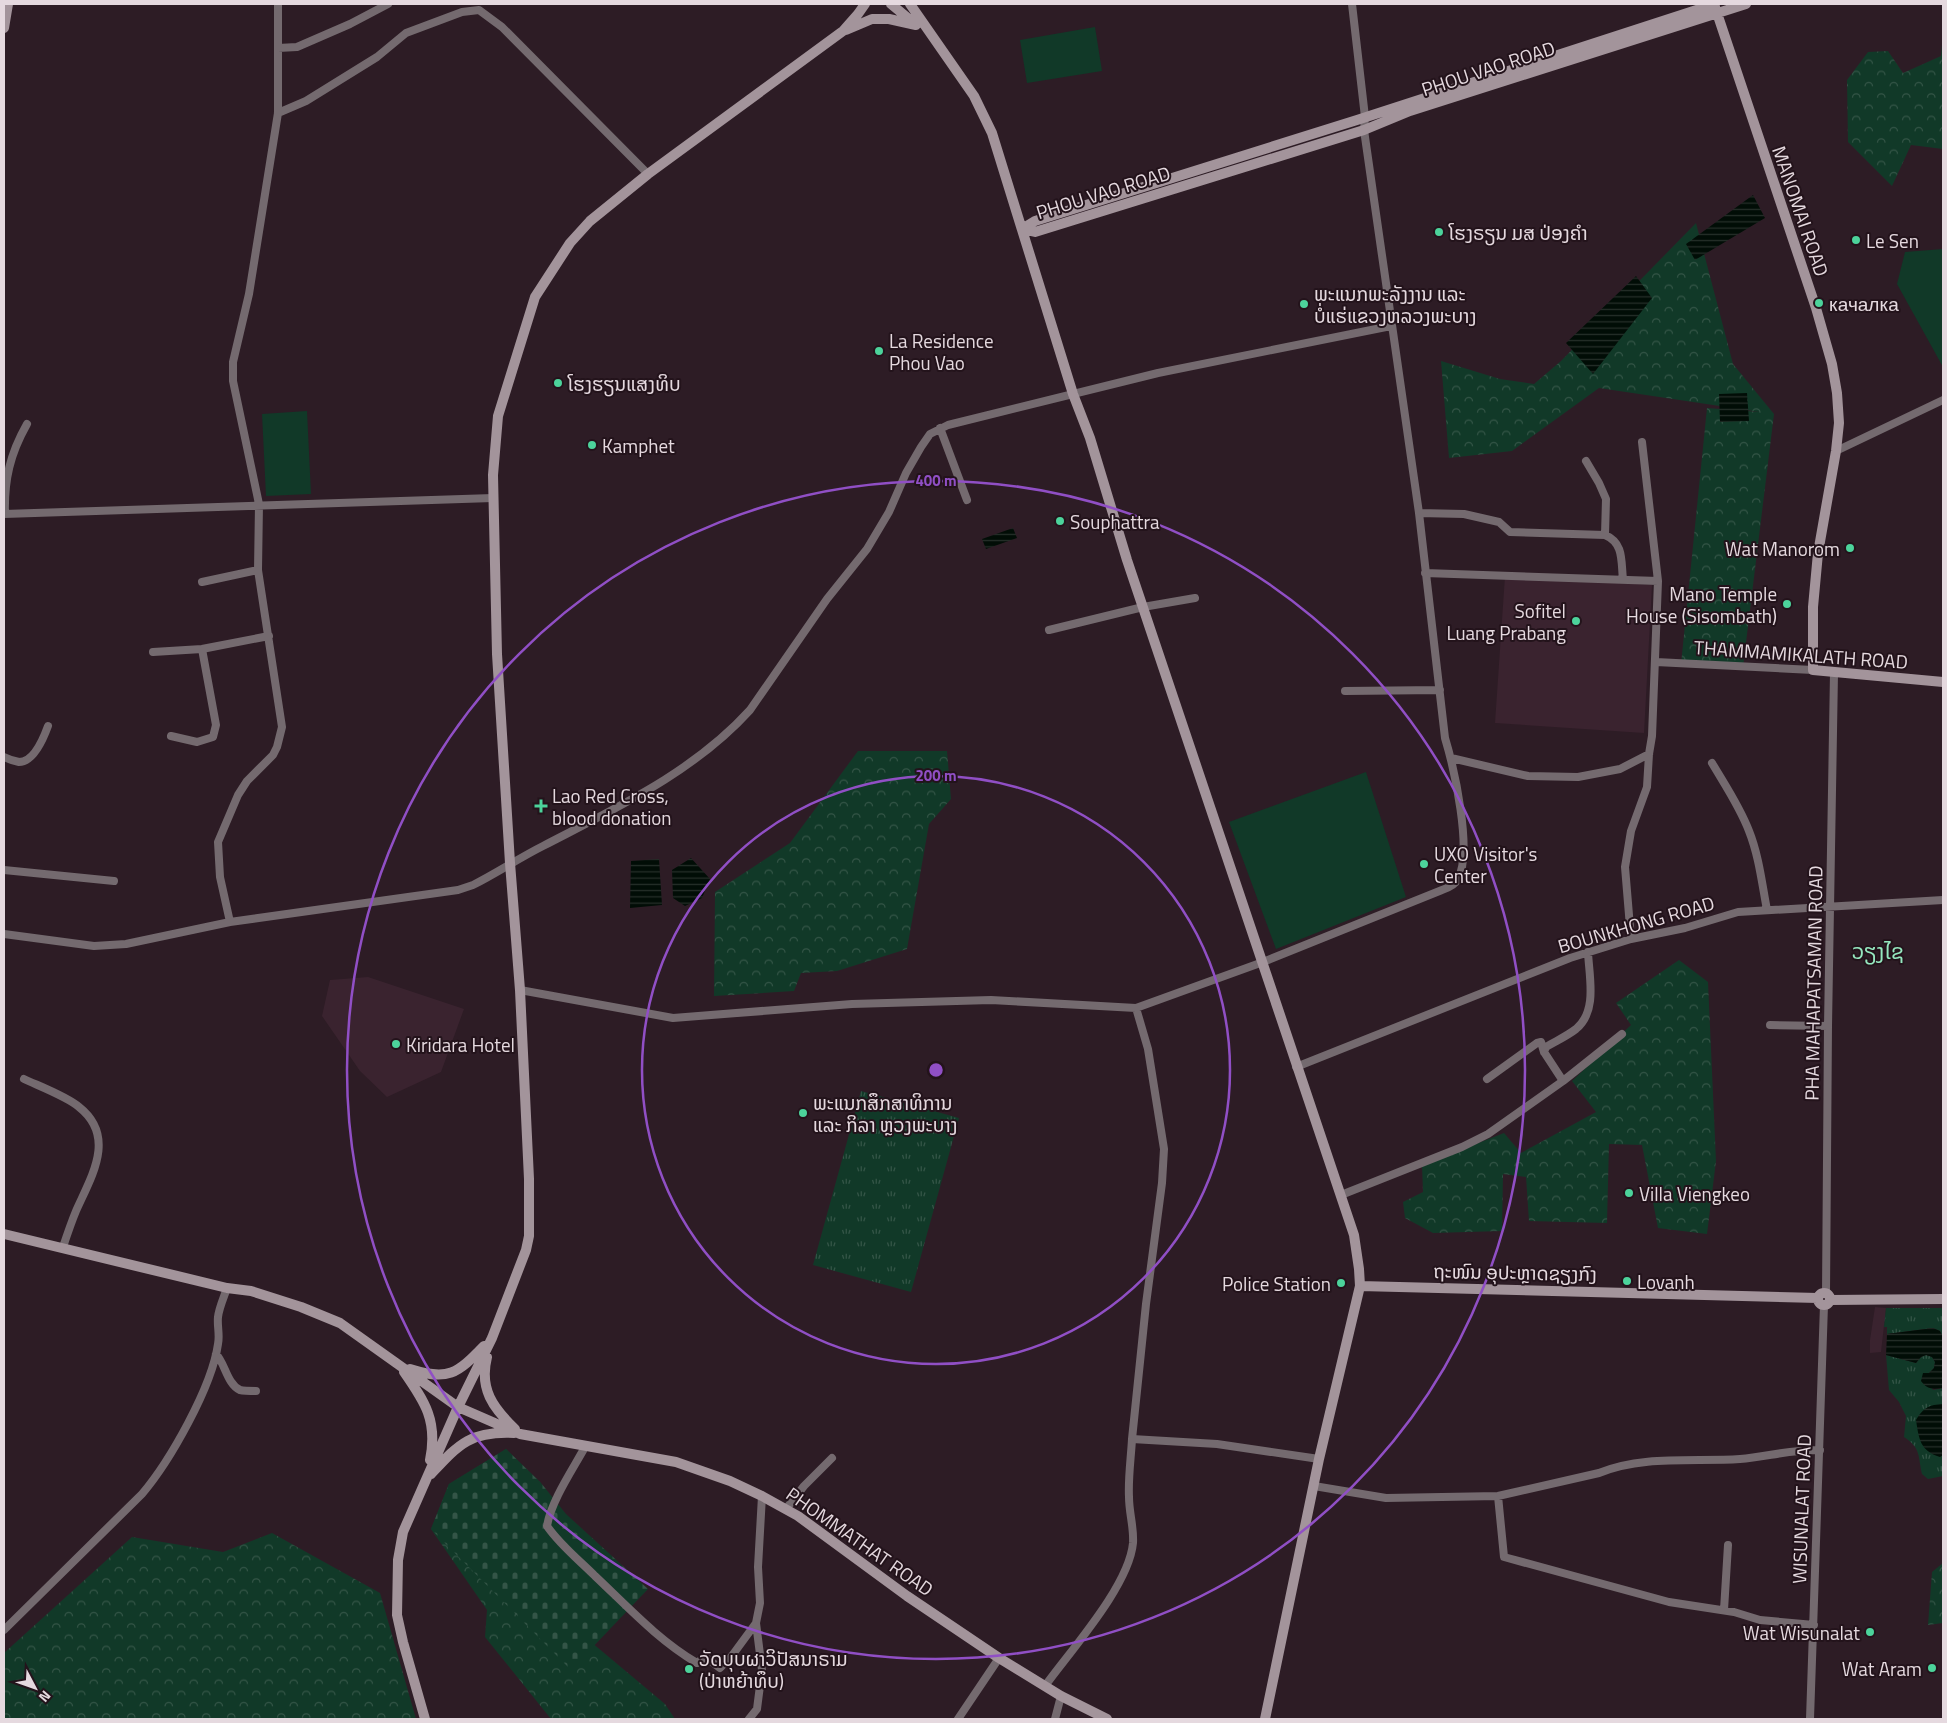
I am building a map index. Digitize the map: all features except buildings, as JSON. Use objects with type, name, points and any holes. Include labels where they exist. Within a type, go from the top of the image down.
[{"type":"street","points":[[4,28],[8,4]]},
{"type":"street","points":[[230,922],[220,877],[218,842],[238,795],[255,772],[273,755],[282,727],[258,570],[259,504],[233,381],[233,362],[249,294],[278,113],[278,4]]},
{"type":"street","points":[[278,48],[297,47],[350,24],[388,4]]},
{"type":"street","points":[[425,1719],[402,1642],[397,1615],[398,1560],[403,1532],[458,1407],[492,1338],[526,1250],[529,1236],[529,1179],[520,990],[497,654],[493,498],[494,446],[498,416],[535,297],[570,243],[590,221],[648,174],[843,31],[865,4]]},
{"type":"street","points":[[891,4],[942,47]]},
{"type":"street","points":[[903,4],[942,47]]},
{"type":"street","points":[[910,4],[942,47],[974,96],[992,133],[1073,394],[1090,438],[1143,607],[1263,962],[1296,1067],[1354,1234],[1360,1269],[1360,1286],[1319,1459],[1265,1719]]},
{"type":"street","points":[[520,990],[673,1018],[852,1004],[991,1000],[1136,1008],[1263,962],[1442,890],[1458,880],[1464,860],[1460,810],[1451,758],[1445,738],[1419,513],[1364,130],[1365,117],[1352,4]]},
{"type":"street","name":"PHOU VAO ROAD","points":[[1022,229],[1035,221],[1715,6],[1746,4]]},
{"type":"street","name":"PHOU VAO ROAD","points":[[1022,229],[1035,232],[1364,130],[1410,111],[1715,6]]},
{"type":"street","name":"MANOMAI ROAD","points":[[1715,6],[1816,308],[1832,364],[1837,393],[1839,423],[1836,450],[1818,553],[1813,607],[1813,670]]},
{"type":"street","points":[[278,113],[306,101],[377,57],[406,33],[462,12],[479,10],[502,27],[648,174]]},
{"type":"street","points":[[843,31],[872,19],[889,19],[916,25]]},
{"type":"street","points":[[4,934],[102,945],[126,944],[230,922],[458,890],[490,876],[510,863],[648,789],[695,759],[740,721],[750,710],[827,599],[867,549],[889,512],[906,473],[930,434],[940,428],[1158,373],[1391,326]]},
{"type":"street","points":[[1836,450],[1943,400]]},
{"type":"street","points":[[26,424],[8,469],[4,488],[4,514],[259,504],[493,498]]},
{"type":"street","points":[[940,428],[967,500]]},
{"type":"street","points":[[1631,938],[1625,867],[1631,831],[1647,787],[1656,662],[1658,581],[1642,442]]},
{"type":"street","points":[[1586,461],[1606,499],[1606,535]]},
{"type":"street","points":[[1419,513],[1464,514],[1500,522],[1510,532],[1606,535],[1614,539],[1618,544],[1622,580]]},
{"type":"street","points":[[202,582],[258,570]]},
{"type":"street","points":[[1425,573],[1658,581]]},
{"type":"street","points":[[1049,630],[1143,607],[1195,598]]},
{"type":"street","points":[[153,652],[202,649],[269,636]]},
{"type":"street","points":[[170,736],[197,742],[213,738],[216,725],[202,649]]},
{"type":"street","name":"THAMMAMIKALATH ROAD","points":[[1656,662],[1813,670],[1943,682]]},
{"type":"street","name":"PHA MAHAPATSAMAN ROAD","points":[[1825,1299],[1834,673]]},
{"type":"street","points":[[1345,691],[1440,690]]},
{"type":"street","points":[[4,757],[19,762],[25,761],[40,746],[48,726]]},
{"type":"street","points":[[1451,758],[1528,776],[1578,777],[1620,769],[1649,754]]},
{"type":"street","points":[[1712,763],[1743,816],[1750,832],[1756,852],[1767,910]]},
{"type":"street","points":[[4,870],[114,881]]},
{"type":"street","name":"BOUNKHONG ROAD","points":[[1296,1067],[1588,952],[1631,938],[1685,928],[1738,912],[1943,900]]},
{"type":"street","points":[[1544,1052],[1546,1047],[1576,1028],[1586,1015],[1591,997],[1588,952]]},
{"type":"street","points":[[1045,1686],[1100,1612],[1126,1572],[1133,1544],[1133,1525],[1129,1498],[1132,1439],[1146,1304],[1162,1183],[1164,1149],[1148,1049],[1136,1008]]},
{"type":"street","points":[[1770,1025],[1828,1026]]},
{"type":"street","points":[[1341,1195],[1462,1147],[1488,1134],[1563,1081],[1622,1034]]},
{"type":"street","points":[[1487,1079],[1541,1042],[1544,1052],[1563,1081]]},
{"type":"street","points":[[24,1079],[78,1106],[95,1124],[99,1150],[98,1163],[62,1247]]},
{"type":"street","name":"PHOMMATHAT ROAD","points":[[4,1234],[228,1288],[251,1291],[301,1307],[340,1324],[458,1407],[520,1434],[676,1462],[730,1481],[798,1516],[907,1596],[999,1658],[1061,1696],[1107,1719]]},
{"type":"street","name":"ຖະໜົນ ອຸປະຫຼາດຊຽງກົງ","points":[[1360,1286],[1825,1299],[1943,1299]]},
{"type":"street","points":[[4,1630],[152,1482],[193,1413],[216,1354],[219,1343],[218,1316],[228,1288]]},
{"type":"street","name":"WISUNALAT ROAD","points":[[1811,1718],[1825,1299]]},
{"type":"street","points":[[399,1365],[430,1375],[453,1373],[468,1362],[492,1338]]},
{"type":"street","points":[[492,1338],[484,1370],[488,1395],[500,1415],[520,1434]]},
{"type":"street","points":[[216,1354],[222,1360],[231,1382],[239,1390],[256,1391]]},
{"type":"street","points":[[399,1365],[423,1399],[432,1425],[432,1451],[425,1480]]},
{"type":"street","points":[[425,1480],[451,1453],[470,1438],[493,1432],[520,1434]]},
{"type":"street","points":[[1132,1439],[1217,1444],[1319,1459]]},
{"type":"street","points":[[585,1446],[548,1518],[547,1526],[558,1540],[654,1633],[674,1649],[697,1663],[704,1657],[720,1668],[731,1657],[756,1623]]},
{"type":"street","points":[[1314,1486],[1386,1498],[1498,1496],[1599,1474],[1610,1469],[1660,1461],[1732,1460],[1820,1450]]},
{"type":"street","points":[[786,1509],[804,1486],[832,1458]]},
{"type":"street","points":[[748,1719],[757,1709],[762,1670],[756,1623],[760,1603],[758,1567],[762,1496]]},
{"type":"street","points":[[1498,1496],[1504,1557],[1669,1602],[1724,1610],[1760,1620],[1814,1625]]},
{"type":"street","points":[[1724,1610],[1728,1545]]},
{"type":"street","points":[[958,1719],[999,1658]]},
{"type":"street","points":[[1056,1719],[1061,1696]]},
{"type":"shaded area","points":[[1753,195],[1765,218],[1695,260],[1686,244]]},
{"type":"shaded area","points":[[1636,276],[1652,298],[1593,374],[1566,343]]},
{"type":"shaded area","points":[[1747,393],[1749,421],[1720,422],[1719,394]]},
{"type":"shaded area","points":[[1013,528],[1017,538],[986,549],[982,539]]},
{"type":"shaded area","name":"Sofitel Luang Prabang","points":[[1505,576],[1652,585],[1644,733],[1495,723]]},
{"type":"shaded area","points":[[691,858],[710,879],[702,898],[685,906],[673,898],[672,870]]},
{"type":"shaded area","points":[[659,859],[662,905],[630,908],[631,861]]},
{"type":"shaded area","name":"Kiridara Hotel","points":[[368,977],[464,1009],[441,1072],[387,1097],[360,1071],[322,1016],[330,980]]},
{"type":"shaded area","points":[[1875,1307],[1886,1308],[1881,1352],[1870,1353],[1870,1340]]},
{"type":"shaded area","points":[[1933,1328],[1940,1331],[1943,1337],[1943,1388],[1936,1389],[1926,1386],[1921,1381],[1923,1373],[1929,1373],[1934,1368],[1935,1362],[1932,1357],[1926,1355],[1921,1357],[1916,1363],[1886,1355],[1887,1334]]},
{"type":"shaded area","points":[[1943,1404],[1943,1455],[1940,1457],[1924,1448],[1916,1420],[1927,1408]]},
{"type":"green space","points":[[1095,27],[1102,71],[1027,83],[1020,40]]},
{"type":"green space","points":[[1943,34],[1943,149],[1911,145],[1892,186],[1848,142],[1847,80],[1868,52],[1888,51],[1903,73],[1941,56]]},
{"type":"green space","points":[[1696,223],[1733,364],[1774,414],[1743,667],[1681,664],[1707,408],[1760,412],[1599,388],[1512,451],[1449,458],[1441,361],[1500,379],[1534,384],[1561,361]]},
{"type":"green space","points":[[1943,249],[1943,367],[1897,284],[1905,252]]},
{"type":"green space","points":[[307,411],[311,494],[266,496],[262,414]]},
{"type":"green space","points":[[858,751],[947,751],[951,799],[929,824],[907,949],[837,971],[801,973],[794,991],[714,996],[715,892],[790,843]]},
{"type":"green space","points":[[1366,772],[1406,897],[1276,949],[1229,822]]},
{"type":"green space","points":[[1679,960],[1708,982],[1716,1161],[1707,1234],[1658,1228],[1642,1145],[1609,1144],[1607,1223],[1529,1221],[1526,1177],[1503,1174],[1502,1231],[1433,1233],[1405,1218],[1403,1202],[1423,1192],[1422,1165],[1504,1133],[1521,1153],[1596,1112],[1572,1081],[1631,1025],[1616,1003]]},
{"type":"green space","points":[[861,1091],[959,1118],[911,1292],[813,1265]]},
{"type":"green space","points":[[1886,1308],[1943,1308],[1943,1337],[1940,1331],[1933,1328],[1887,1334],[1887,1327],[1884,1327]]},
{"type":"green space","points":[[1886,1355],[1916,1363],[1921,1357],[1926,1355],[1932,1357],[1935,1362],[1934,1368],[1929,1373],[1923,1373],[1933,1390],[1943,1388],[1943,1476],[1928,1479],[1922,1474],[1916,1449],[1904,1437],[1906,1416],[1899,1402],[1889,1390]]},
{"type":"green space","points":[[506,1449],[541,1483],[523,1585],[665,1704],[675,1719],[551,1719],[485,1637],[487,1610],[431,1529],[449,1484]]},
{"type":"green space","points":[[506,1449],[541,1483],[566,1514],[648,1589],[571,1670],[431,1529],[449,1484]]},
{"type":"green space","points":[[272,1533],[380,1593],[416,1719],[4,1719],[4,1653],[132,1537],[223,1552]]},
{"type":"green space","points":[[1943,1563],[1943,1623],[1928,1625],[1932,1572]]},
{"type":"place","name":"ໂຮງຣຽນ ມສ ປ່ອງຄຳ","points":[[1439,232]]},
{"type":"place","name":"Le Sen","points":[[1856,240]]},
{"type":"place","name":"качалка","points":[[1819,303]]},
{"type":"place","name":"ພະແນກພະລັງງານ ແລະ ບໍ່ແຮ່ແຂວງຫລວງພະບາງ","points":[[1304,304]]},
{"type":"place","name":"La Residence Phou Vao","points":[[879,351]]},
{"type":"place","name":"ໂຮງຮຽນແສງທິບ","points":[[558,383]]},
{"type":"place","name":"Kamphet","points":[[592,445]]},
{"type":"place","name":"Souphattra","points":[[1060,521]]},
{"type":"place","name":"Wat Manorom","points":[[1850,548]]},
{"type":"place","name":"Mano Temple House (Sisombath)","points":[[1787,604]]},
{"type":"place","name":"Sofitel Luang Prabang","points":[[1576,621]]},
{"type":"place","name":"Lao Red Cross, blood donation","points":[[541,806]]},
{"type":"place","name":"UXO Visitor's Center","points":[[1424,864]]},
{"type":"place","name":"Kiridara Hotel","points":[[396,1044]]},
{"type":"place","name":"ພະແນກສຶກສາທິການ ແລະ ກິລາ ຫຼວງພະບາງ","points":[[803,1113]]},
{"type":"place","name":"Villa Viengkeo","points":[[1629,1193]]},
{"type":"place","name":"Lovanh","points":[[1627,1281]]},
{"type":"place","name":"Police Station","points":[[1341,1283]]},
{"type":"place","name":"Wat Wisunalat","points":[[1870,1632]]},
{"type":"place","name":"Wat Aram","points":[[1932,1668]]},
{"type":"place","name":"ວັດບຸບຜາວິປັສນາຣາມ (ປ່າຫຍ້າທຶບ)","points":[[689,1669]]},
{"type":"district","name":"ວຽງໄຊ","points":[[1878,951]]}]
